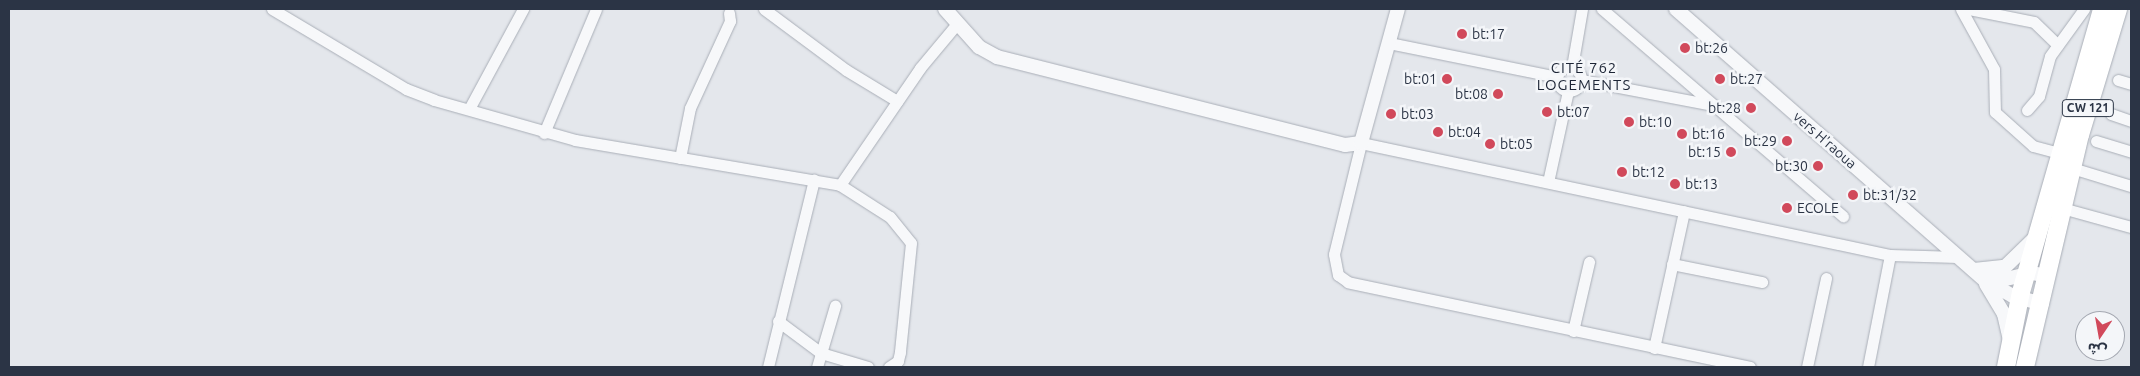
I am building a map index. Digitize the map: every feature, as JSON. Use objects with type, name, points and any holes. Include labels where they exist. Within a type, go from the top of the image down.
[{"type":"highway","points":[[2006,367],[2020,298],[2043,227],[2102,9]]},
{"type":"highway","name":"CW 121","points":[[2025,367],[2042,304],[2072,168],[2118,9]]},
{"type":"street","points":[[272,9],[406,89],[469,110],[544,133],[840,185],[890,217],[911,243],[900,352],[898,361],[889,367]]},
{"type":"street","points":[[469,110],[523,9]]},
{"type":"street","points":[[544,133],[596,9]]},
{"type":"street","points":[[764,9],[846,70],[897,101]]},
{"type":"street","points":[[945,9],[956,25],[997,57],[1344,145],[1361,143],[1890,255],[1958,257]]},
{"type":"street","points":[[1398,9],[1361,143],[1334,254],[1338,275],[1361,285],[1750,367]]},
{"type":"street","points":[[1582,9],[1572,67],[1581,80],[1714,105]]},
{"type":"street","points":[[1602,9],[1843,216]]},
{"type":"street","name":"vers H'raoua","points":[[1676,9],[1974,270],[2020,298],[2042,304]]},
{"type":"street","points":[[1961,9],[1994,69],[1995,112],[2033,146],[2062,154]]},
{"type":"street","points":[[1969,9],[1988,11],[2034,22],[2058,45]]},
{"type":"street","points":[[2027,110],[2038,100],[2050,56],[2084,9]]},
{"type":"street","points":[[680,158],[690,108],[730,21],[729,13]]},
{"type":"street","points":[[840,185],[897,101],[956,25]]},
{"type":"street","points":[[1389,43],[1557,77],[1568,91]]},
{"type":"street","points":[[1557,77],[1572,67]]},
{"type":"street","points":[[1548,182],[1568,91],[1581,80]]},
{"type":"street","points":[[2118,80],[2131,84]]},
{"type":"street","points":[[2111,114],[2131,121]]},
{"type":"street","points":[[2096,141],[2131,152]]},
{"type":"street","points":[[2072,168],[2131,186]]},
{"type":"street","points":[[768,367],[814,180]]},
{"type":"street","points":[[2062,208],[2131,227]]},
{"type":"street","points":[[1654,348],[1684,211]]},
{"type":"street","points":[[1974,270],[1990,271],[2012,264],[2043,227]]},
{"type":"street","points":[[1868,367],[1890,255]]},
{"type":"street","points":[[1573,331],[1589,262]]},
{"type":"street","points":[[1672,264],[1762,282]]},
{"type":"street","points":[[1974,270],[1998,301],[2011,343]]},
{"type":"street","name":"vers H'raoua","points":[[1974,270],[2000,279],[2027,274],[2048,276]]},
{"type":"street","points":[[1807,367],[1826,278]]},
{"type":"street","points":[[818,367],[835,306]]},
{"type":"street","points":[[778,321],[821,353],[868,367]]},
{"type":"place","name":"bt:17","points":[[1462,34]]},
{"type":"place","name":"bt:26","points":[[1685,48]]},
{"type":"place","name":"bt:01","points":[[1447,79]]},
{"type":"place","name":"bt:27","points":[[1720,79]]},
{"type":"place","name":"bt:08","points":[[1498,94]]},
{"type":"place","name":"bt:28","points":[[1751,108]]},
{"type":"place","name":"bt:07","points":[[1547,112]]},
{"type":"place","name":"bt:03","points":[[1391,114]]},
{"type":"place","name":"bt:10","points":[[1629,122]]},
{"type":"place","name":"bt:04","points":[[1438,132]]},
{"type":"place","name":"bt:16","points":[[1682,134]]},
{"type":"place","name":"bt:29","points":[[1787,141]]},
{"type":"place","name":"bt:05","points":[[1490,144]]},
{"type":"place","name":"bt:15","points":[[1731,152]]},
{"type":"place","name":"bt:30","points":[[1818,166]]},
{"type":"place","name":"bt:12","points":[[1622,172]]},
{"type":"place","name":"bt:13","points":[[1675,184]]},
{"type":"place","name":"bt:31/32","points":[[1853,195]]},
{"type":"place","name":"ECOLE","points":[[1787,208]]},
{"type":"district","name":"CITÉ 762 LOGEMENTS","points":[[1584,76]]}]
